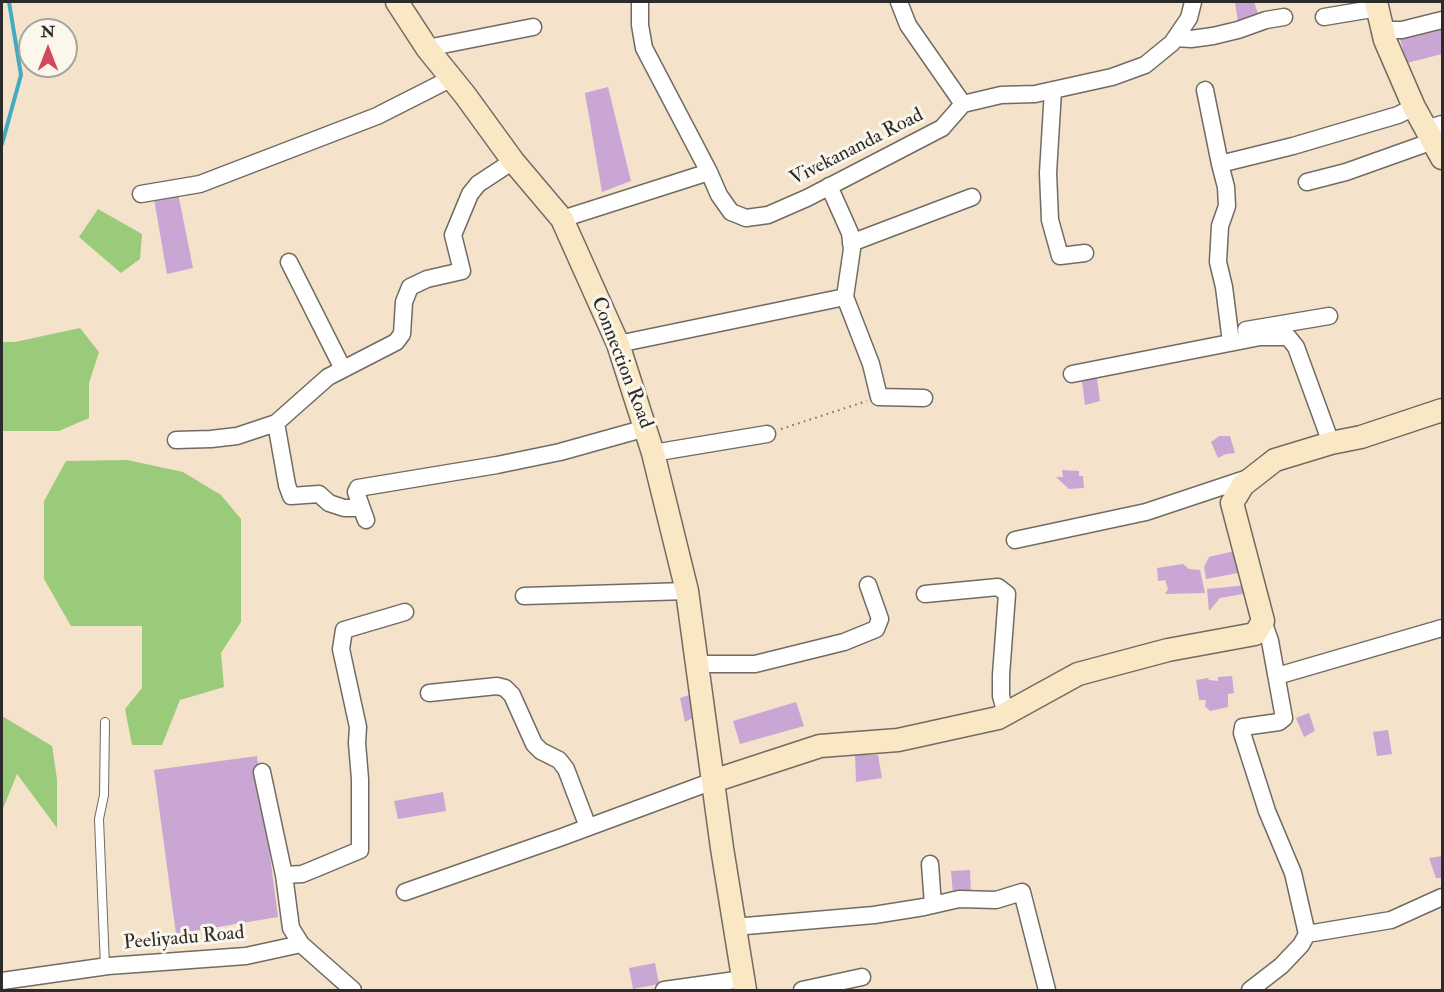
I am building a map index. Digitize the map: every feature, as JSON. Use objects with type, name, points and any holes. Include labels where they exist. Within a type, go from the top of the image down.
[{"type":"street","name":"Connection Road","points":[[398,2],[427,48],[513,161],[562,219],[618,344],[654,453],[687,591],[712,781],[744,985]]},
{"type":"street","name":"Vivekananda Road","points":[[640,2],[640,25],[644,48],[719,195],[731,212],[746,218],[768,215],[942,128],[963,104]]},
{"type":"street","points":[[899,2],[908,25],[963,104],[1001,95],[1035,94],[1112,76],[1145,65],[1176,38],[1190,18],[1193,2]]},
{"type":"street","points":[[1307,182],[1346,172],[1436,138],[1414,107],[1384,40],[1377,5],[1324,17]]},
{"type":"street","points":[[1176,38],[1191,39],[1213,36],[1284,17]]},
{"type":"street","points":[[1382,30],[1402,30],[1443,20]]},
{"type":"street","points":[[427,48],[533,27]]},
{"type":"street","points":[[141,194],[200,184],[377,116],[452,78]]},
{"type":"street","points":[[1053,90],[1048,173],[1050,220],[1060,256],[1085,253]]},
{"type":"street","points":[[1205,90],[1226,187],[1227,206],[1220,226],[1218,262],[1231,337]]},
{"type":"street","points":[[1220,164],[1293,146],[1398,115],[1414,107]]},
{"type":"street","points":[[176,440],[237,436],[276,423],[328,377],[388,347],[402,334],[404,302],[410,287],[427,279],[462,271],[453,235],[462,209],[478,184],[513,161]]},
{"type":"street","points":[[562,219],[709,172]]},
{"type":"street","points":[[830,186],[850,233],[845,297],[871,363],[879,397],[924,398]]},
{"type":"street","points":[[851,243],[972,197]]},
{"type":"street","points":[[289,262],[343,369]]},
{"type":"street","points":[[618,344],[845,297]]},
{"type":"street","points":[[1072,374],[1329,316]]},
{"type":"street","points":[[1231,337],[1288,337],[1296,347],[1331,443]]},
{"type":"street","points":[[1250,990],[1281,966],[1301,945],[1306,934],[1293,873],[1267,811],[1242,733],[1243,727],[1279,722],[1284,718],[1270,641],[1232,503],[1243,485],[1252,476],[1275,460],[1331,443],[1361,437],[1443,410]]},
{"type":"street","points":[[276,423],[291,496],[319,494],[329,503],[364,514],[356,492],[358,488],[560,452],[646,428]]},
{"type":"street","points":[[654,453],[767,434]]},
{"type":"street","points":[[1016,540],[1146,512],[1252,476]]},
{"type":"street","points":[[698,664],[755,664],[844,642],[876,629],[880,619],[868,585]]},
{"type":"street","points":[[925,594],[998,587],[1007,594],[1001,675],[1001,696],[1006,714]]},
{"type":"street","points":[[524,596],[687,591]]},
{"type":"street","points":[[284,875],[302,874],[360,850],[358,727],[341,649],[344,630],[405,612]]},
{"type":"street","points":[[405,892],[712,781],[820,746],[898,740],[998,718],[1078,674],[1168,650],[1255,634],[1263,621]]},
{"type":"street","points":[[1277,676],[1443,628]]},
{"type":"street","points":[[429,693],[497,686],[505,688],[512,695],[534,744],[541,751],[559,760],[566,770],[588,827]]},
{"type":"street","points":[[262,772],[284,875],[291,928],[301,944],[353,990]]},
{"type":"street","points":[[930,864],[933,905]]},
{"type":"street","points":[[734,927],[844,918],[959,899],[996,900],[1022,892],[1047,990]]},
{"type":"street","points":[[1306,934],[1391,920],[1443,897]]},
{"type":"street","name":"Peeliyadu Road","points":[[2,981],[105,967],[246,956],[301,944]]},
{"type":"street","points":[[802,990],[862,977]]},
{"type":"street","points":[[664,990],[744,985]]},
{"type":"lane","points":[[105,722],[104,795],[99,819],[105,967]]},
{"type":"path","points":[[767,434],[879,397]]},
{"type":"green space","points":[[98,209],[142,234],[140,259],[121,273],[79,237]]},
{"type":"green space","points":[[80,328],[99,352],[89,383],[89,418],[59,431],[2,431],[2,342],[15,342]]},
{"type":"green space","points":[[127,460],[183,472],[221,495],[241,519],[241,622],[221,653],[224,687],[180,700],[162,745],[132,745],[125,709],[142,688],[142,626],[71,626],[44,579],[44,501],[66,461]]},
{"type":"green space","points":[[2,716],[52,746],[57,779],[57,828],[17,774],[2,811]]},
{"type":"building","points":[[1235,2],[1254,2],[1258,13],[1238,22]]},
{"type":"building","points":[[1442,29],[1442,54],[1407,63],[1400,39]]},
{"type":"building","points":[[608,87],[631,181],[602,192],[585,93]]},
{"type":"building","points":[[178,193],[193,268],[167,274],[154,199]]},
{"type":"building","points":[[1096,371],[1100,401],[1085,405],[1081,374]]},
{"type":"building","points":[[1219,436],[1230,436],[1235,453],[1218,458],[1211,442]]},
{"type":"building","points":[[1062,470],[1079,471],[1079,476],[1083,476],[1084,488],[1069,489],[1056,477],[1063,477]]},
{"type":"building","points":[[1239,550],[1244,572],[1206,579],[1204,567],[1209,557]]},
{"type":"building","points":[[1183,564],[1189,569],[1200,570],[1205,593],[1165,594],[1168,589],[1165,580],[1158,581],[1157,568]]},
{"type":"building","points":[[1248,585],[1252,604],[1243,594],[1220,598],[1209,611],[1207,589]]},
{"type":"building","points":[[1232,676],[1234,693],[1228,694],[1228,707],[1210,711],[1205,706],[1206,700],[1199,700],[1196,680],[1208,678],[1218,681],[1218,677]]},
{"type":"building","points":[[692,694],[696,716],[685,722],[680,698]]},
{"type":"building","points":[[796,702],[804,726],[740,744],[733,721]]},
{"type":"building","points":[[1309,713],[1315,731],[1304,737],[1296,718]]},
{"type":"building","points":[[1388,730],[1392,754],[1377,756],[1373,732]]},
{"type":"building","points":[[855,755],[878,755],[882,778],[856,782]]},
{"type":"building","points":[[257,756],[278,917],[176,934],[154,770]]},
{"type":"building","points":[[443,792],[446,811],[398,819],[394,801]]},
{"type":"building","points":[[1442,856],[1442,878],[1436,878],[1429,858]]},
{"type":"building","points":[[970,870],[971,894],[953,895],[951,871]]},
{"type":"building","points":[[655,963],[659,984],[633,989],[629,968]]},
{"type":"waterway","points":[[2,144],[21,75],[9,2]]}]
